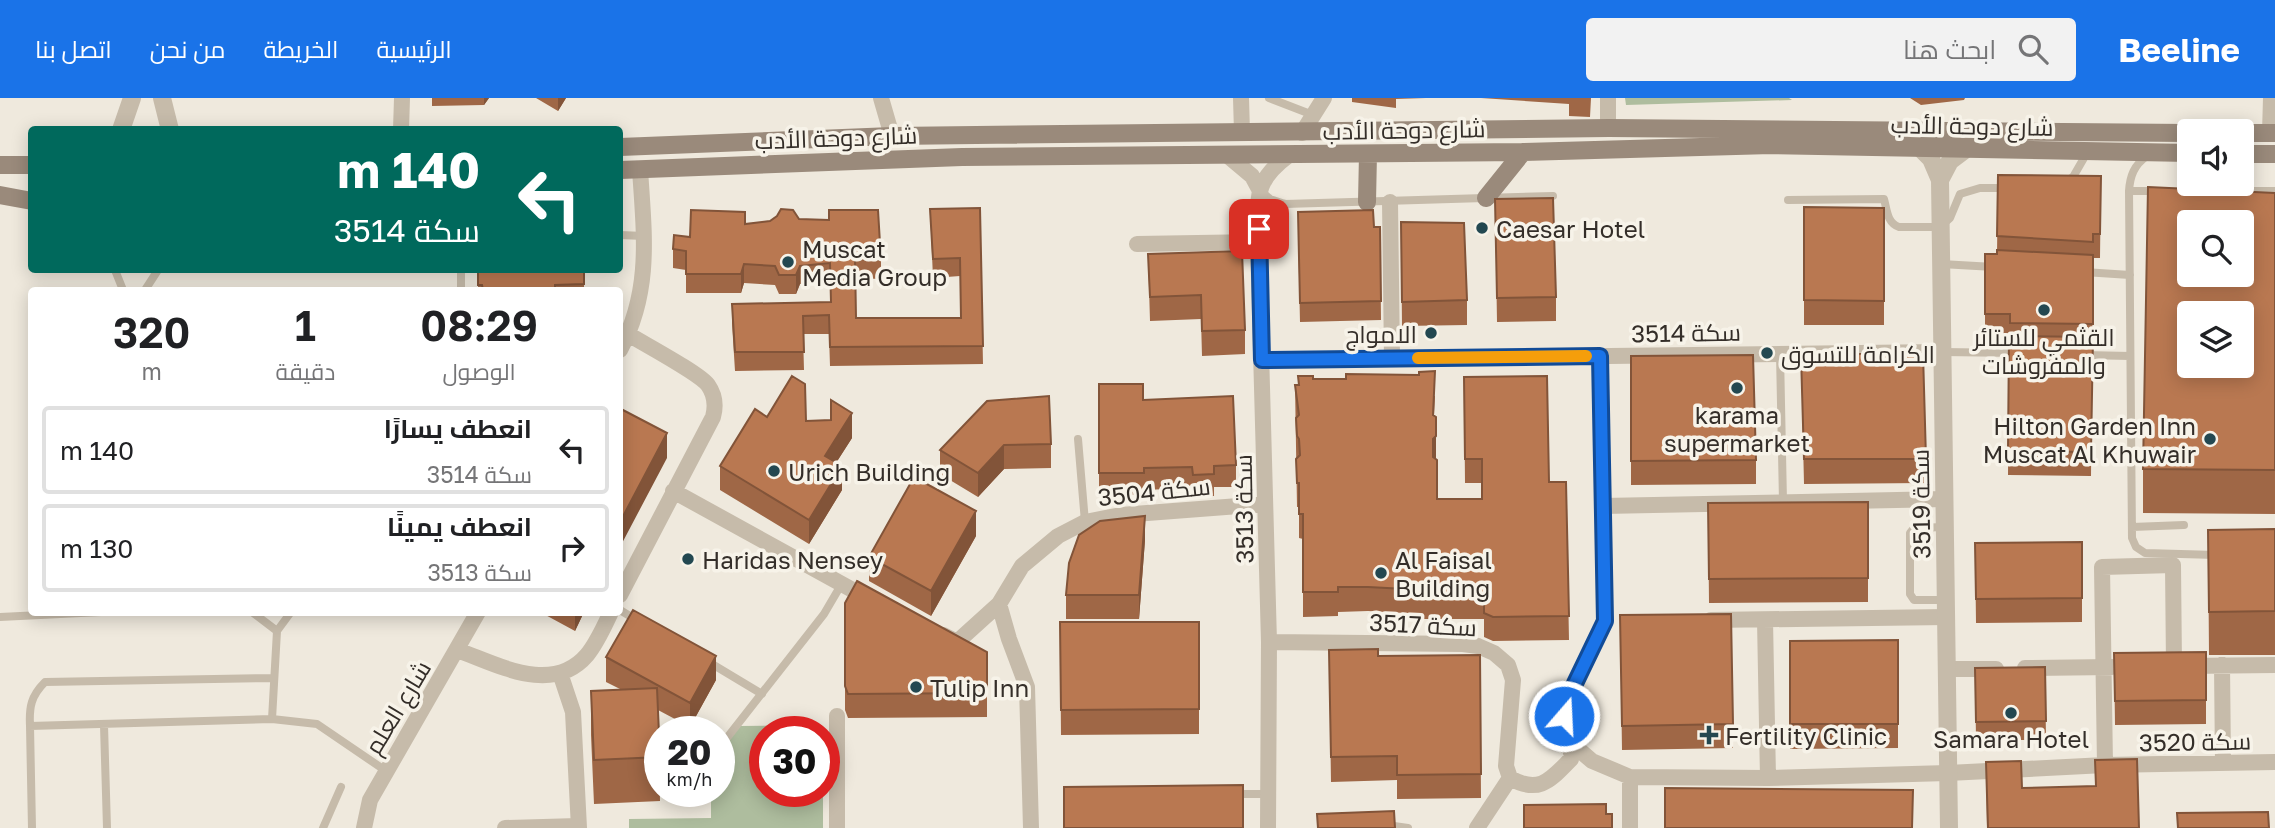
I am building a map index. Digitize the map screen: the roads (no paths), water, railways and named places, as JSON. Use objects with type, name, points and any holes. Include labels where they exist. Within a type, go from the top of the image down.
[{"type":"main road","name":"شارع دوحة الأدب","points":[[623,147],[892,136],[1608,128],[2177,133]]},
{"type":"main road","points":[[2254,133],[2272,133]]},
{"type":"main road","name":"شارع دوحة الأدب","points":[[623,170],[962,157],[1523,152],[1772,145],[2177,153]]},
{"type":"main road","points":[[1486,198],[1523,152]]},
{"type":"main road","points":[[1367,202],[1368,154]]},
{"type":"main road","points":[[2254,154],[2275,154]]},
{"type":"main road","points":[[0,165],[28,165]]},
{"type":"main road","points":[[0,195],[28,200]]},
{"type":"street","points":[[122,126],[132,98]]},
{"type":"street","points":[[162,98],[169,126]]},
{"type":"street","points":[[401,126],[402,98]]},
{"type":"street","points":[[881,98],[892,136]]},
{"type":"street","points":[[1241,98],[1242,132]]},
{"type":"street","points":[[1302,133],[1324,98]]},
{"type":"street","points":[[1608,98],[1608,128]]},
{"type":"street","points":[[2271,98],[2272,133]]},
{"type":"street","points":[[1920,148],[1931,159],[1940,180]]},
{"type":"street","points":[[1940,180],[1950,162],[1966,149]]},
{"type":"street","points":[[1227,155],[1252,176],[1259,189]]},
{"type":"street","points":[[1259,189],[1265,175],[1289,155]]},
{"type":"street","points":[[623,589],[713,417],[715,408],[713,396],[703,380],[624,332],[637,305],[643,269],[640,169]]},
{"type":"street","name":"سكة 3519","points":[[1940,180],[1949,828]]},
{"type":"street","name":"سكة 3513","points":[[1259,189],[1269,642],[1268,828]]},
{"type":"street","points":[[1390,202],[1392,358]]},
{"type":"street","points":[[1137,244],[1259,235]]},
{"type":"street","name":"سكة 3514","points":[[1262,360],[1942,352]]},
{"type":"street","points":[[1600,356],[1603,506],[1612,621],[1566,702],[1564,716],[1570,742],[1578,757],[1630,777],[1768,778],[1948,773]]},
{"type":"street","points":[[673,491],[882,605]]},
{"type":"street","points":[[1603,506],[1945,499]]},
{"type":"street","name":"سكة 3504","points":[[932,630],[957,642],[999,604],[1023,566],[1058,536],[1085,522],[1121,515],[1265,504]]},
{"type":"street","points":[[2105,765],[2102,567],[2173,565],[2168,666],[2275,665]]},
{"type":"street","points":[[999,604],[1027,687],[1031,828]]},
{"type":"street","points":[[1698,620],[1765,620],[1947,608]]},
{"type":"street","name":"شارع العلم","points":[[364,828],[370,800],[476,616]]},
{"type":"street","points":[[457,650],[532,676],[560,673],[586,657],[609,616]]},
{"type":"street","points":[[1765,620],[1768,778]]},
{"type":"street","name":"سكة 3517","points":[[1269,642],[1463,643],[1494,653],[1508,665],[1513,680],[1506,766],[1510,778]]},
{"type":"street","points":[[1946,669],[2127,666]]},
{"type":"street","points":[[2222,666],[2223,763]]},
{"type":"street","points":[[505,828],[578,827],[573,712],[560,673]]},
{"type":"street","points":[[1477,828],[1510,778],[1520,784],[1535,786],[1549,781],[1578,757]]},
{"type":"street","name":"سكة 3520","points":[[1948,773],[2105,765],[2275,762]]},
{"type":"street","points":[[1630,777],[1630,828]]},
{"type":"street","points":[[837,807],[837,828]]},
{"type":"lane","points":[[1269,98],[1313,115]]},
{"type":"lane","points":[[2051,189],[2073,177],[2088,151]]},
{"type":"lane","points":[[2154,153],[2143,158],[2134,167],[2129,191],[2132,538],[2136,547],[2145,553],[2223,555]]},
{"type":"lane","points":[[1788,200],[1884,199],[1889,221],[1893,225],[1940,227],[1950,218],[1960,194],[1980,188],[2015,188]]},
{"type":"lane","points":[[1259,189],[1270,199],[1285,204],[1553,196]]},
{"type":"lane","points":[[2129,191],[2169,191]]},
{"type":"lane","points":[[2254,191],[2275,191]]},
{"type":"lane","points":[[1259,235],[1285,204]]},
{"type":"lane","points":[[623,235],[644,236]]},
{"type":"lane","points":[[1941,264],[2008,268]]},
{"type":"lane","points":[[2076,272],[2130,275]]},
{"type":"lane","points":[[1942,352],[2022,353]]},
{"type":"lane","points":[[1780,354],[1783,502]]},
{"type":"lane","points":[[2076,355],[2130,356]]},
{"type":"lane","points":[[1077,439],[1085,522]]},
{"type":"lane","points":[[2132,527],[2184,525]]},
{"type":"lane","points":[[1945,527],[1914,528],[1910,533],[1910,594],[1914,600],[1947,608]]},
{"type":"lane","points":[[735,728],[824,614],[841,585]]},
{"type":"lane","points":[[623,612],[643,624]]},
{"type":"lane","points":[[0,617],[28,616]]},
{"type":"lane","points":[[257,616],[277,631]]},
{"type":"lane","points":[[272,719],[277,631],[288,616]]},
{"type":"lane","points":[[702,659],[762,694]]},
{"type":"lane","points":[[32,828],[29,707],[34,692],[45,682],[274,678]]},
{"type":"lane","points":[[30,726],[272,719],[317,724],[386,771]]},
{"type":"lane","points":[[104,725],[107,828]]},
{"type":"lane","points":[[323,828],[341,787]]},
{"type":"lane","points":[[1227,794],[1268,794]]},
{"type":"lane","points":[[1382,825],[1408,828]]},
{"type":"place","name":"Caesar Hotel","points":[[1482,228]]},
{"type":"place","name":"Muscat Media Group","points":[[788,262]]},
{"type":"place","name":"القثمي للستائر والمفروشات","points":[[2044,310]]},
{"type":"place","name":"الامواج","points":[[1431,333]]},
{"type":"place","name":"الكرامة للتسوق","points":[[1767,353]]},
{"type":"place","name":"karama supermarket","points":[[1737,388]]},
{"type":"place","name":"Hilton Garden Inn Muscat Al Khuwair","points":[[2210,439]]},
{"type":"place","name":"Urich Building","points":[[774,471]]},
{"type":"place","name":"Haridas Nensey","points":[[688,559]]},
{"type":"place","name":"Al Faisal Building","points":[[1381,573]]},
{"type":"place","name":"Tulip Inn","points":[[916,687]]},
{"type":"place","name":"Samara Hotel","points":[[2011,713]]},
{"type":"place","name":"Fertility Clinic","points":[[1709,735]]}]
